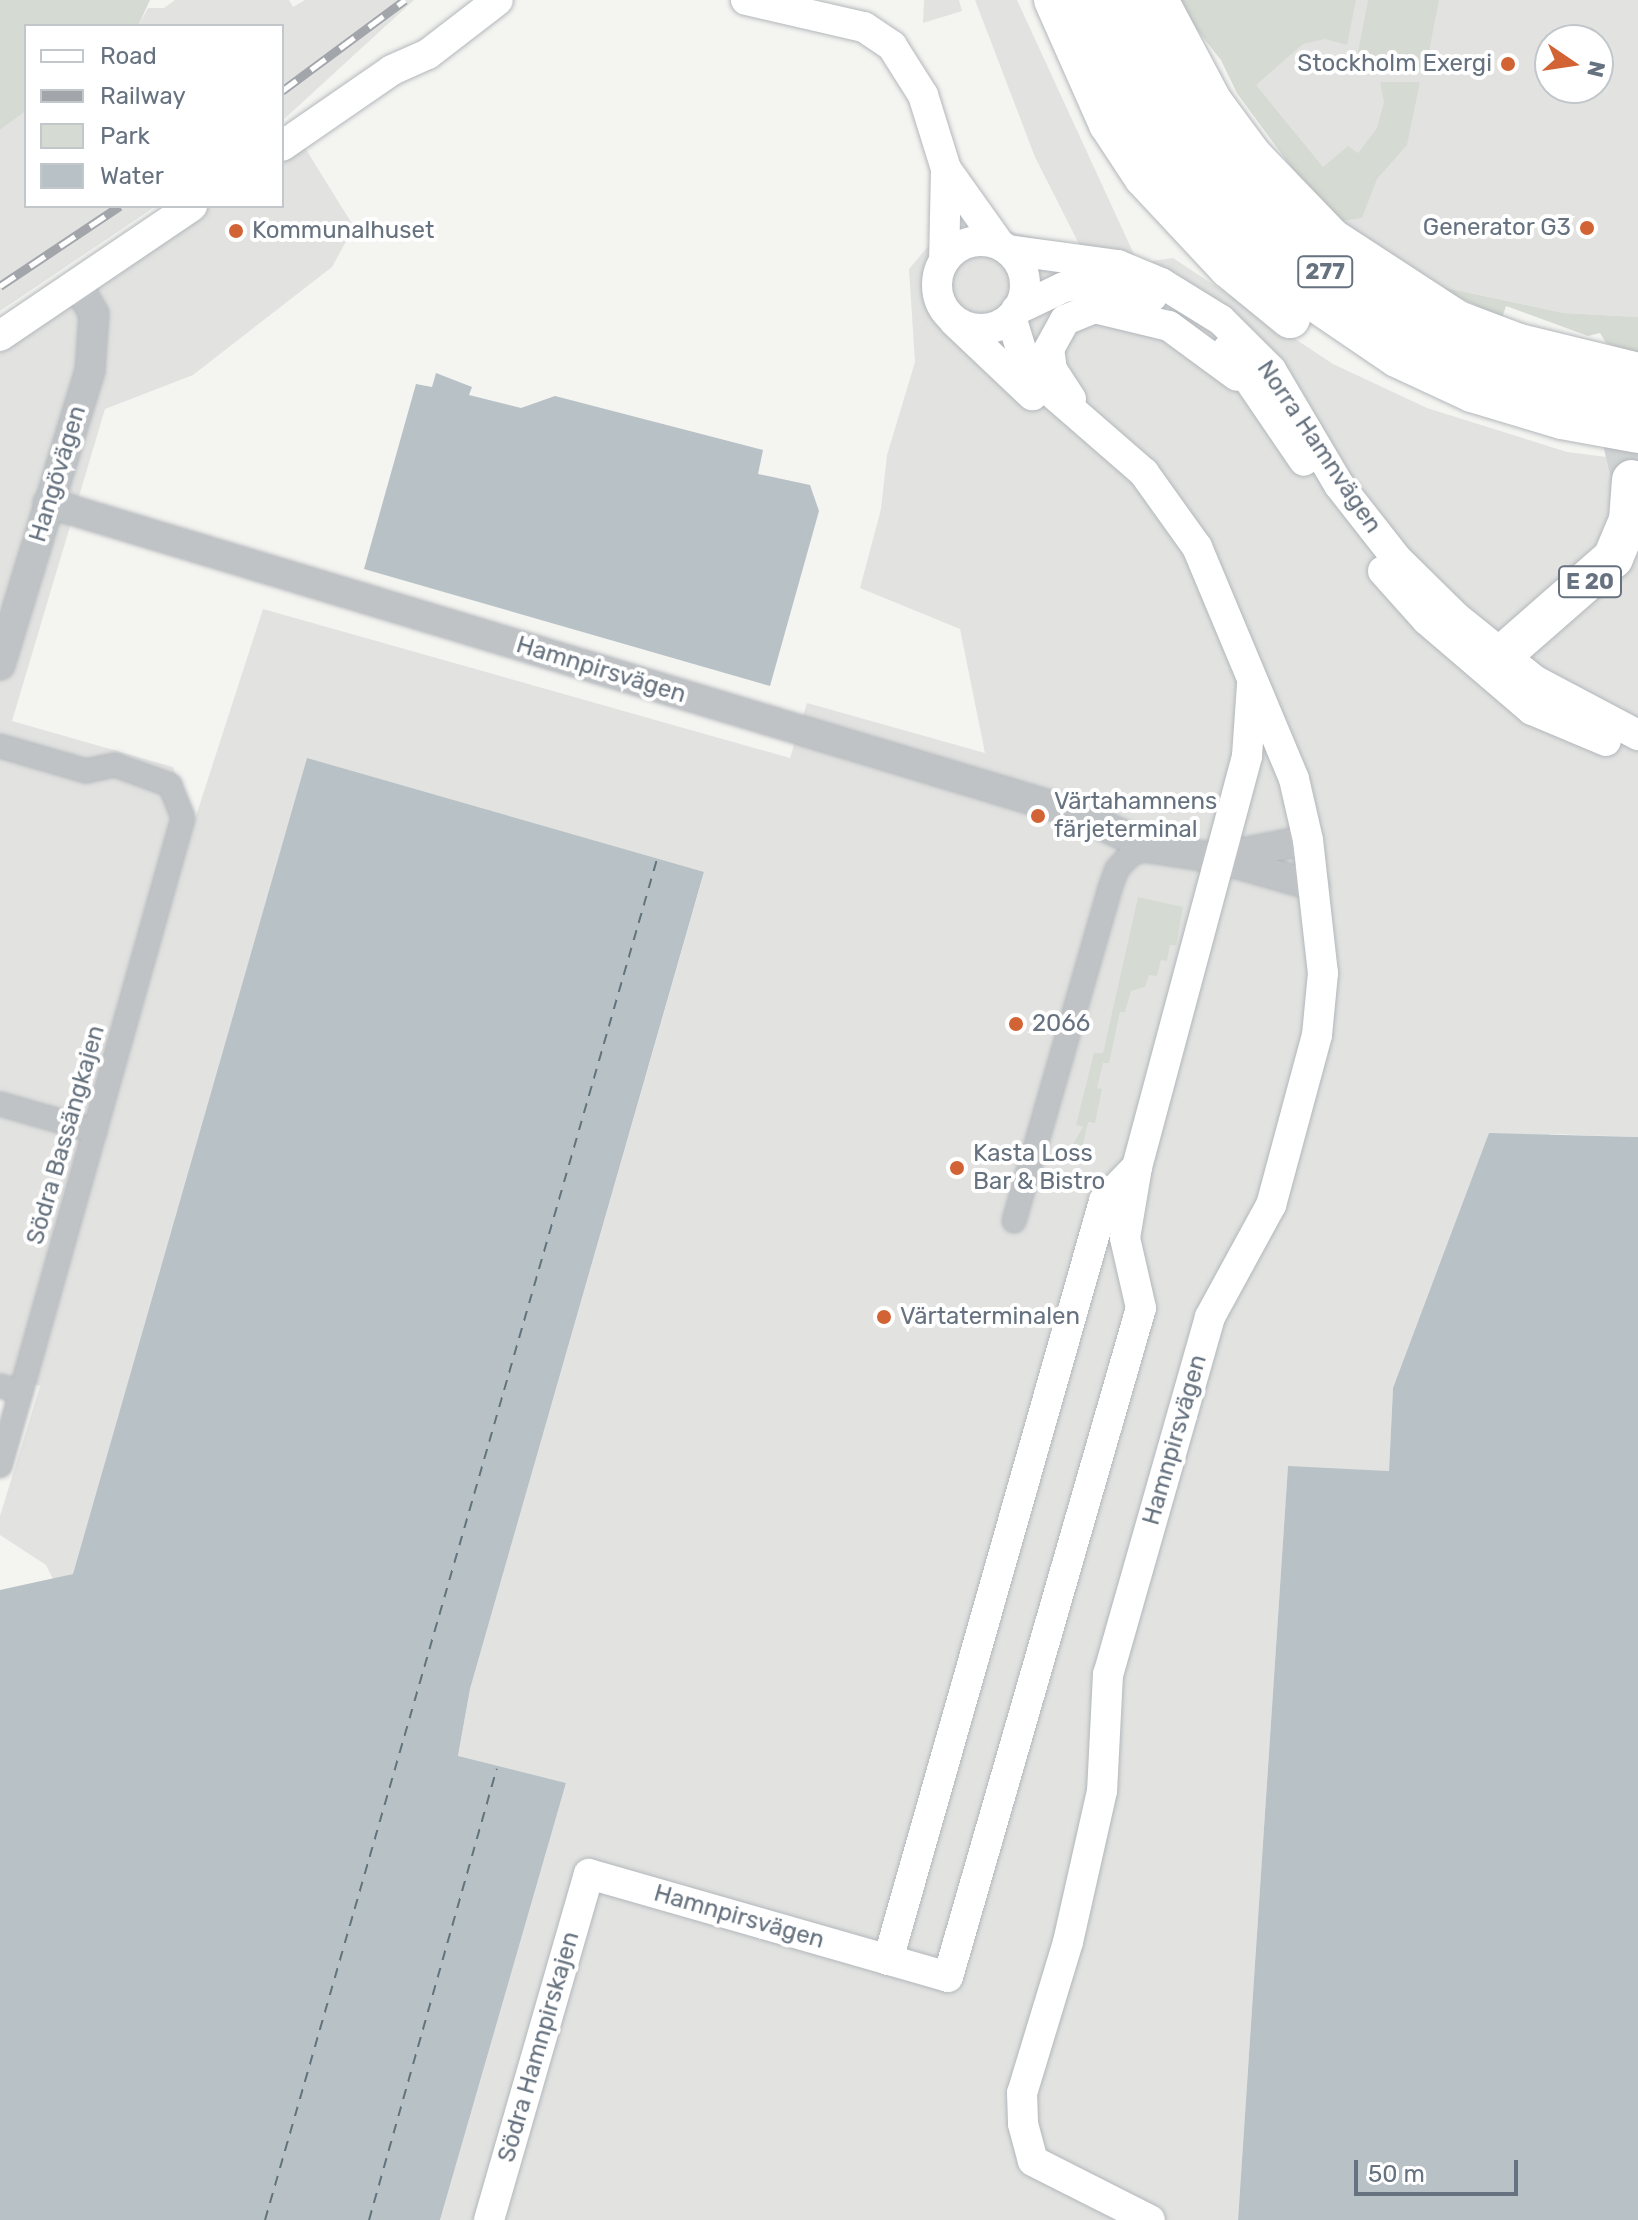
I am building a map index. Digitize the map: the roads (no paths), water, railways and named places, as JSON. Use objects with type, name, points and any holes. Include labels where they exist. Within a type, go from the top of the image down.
[{"type":"highway","points":[[1054,0],[1109,124],[1144,177],[1210,249],[1276,308],[1341,353],[1403,384],[1499,414],[1562,419]]},
{"type":"highway","name":"277","points":[[1091,0],[1118,64],[1161,141],[1235,233],[1291,285],[1417,368],[1562,419],[1638,433]]},
{"type":"highway","name":"277","points":[[1122,0],[1180,116],[1265,220],[1329,276],[1379,311],[1474,361],[1580,393],[1638,402]]},
{"type":"highway","points":[[1158,0],[1212,102],[1252,156],[1332,239],[1458,321],[1532,347],[1638,373]]},
{"type":"highway","name":"E 20","points":[[1492,662],[1613,558],[1629,520],[1632,480]]},
{"type":"main road","points":[[392,70],[403,52],[465,0]]},
{"type":"main road","points":[[284,145],[392,70],[414,63],[498,0]]},
{"type":"main road","points":[[746,0],[864,27],[892,46],[923,95],[946,169],[944,261],[937,282],[947,312],[956,321],[982,328],[1014,314],[1024,280],[1004,247],[946,169]]},
{"type":"main road","points":[[0,336],[189,208]]},
{"type":"main road","points":[[944,261],[970,242],[1004,247]]},
{"type":"main road","name":"Norra Hamnvägen","points":[[1004,247],[1118,265],[1161,283],[1221,320],[1271,370],[1369,528],[1532,710],[1638,752]]},
{"type":"main road","name":"Norra Hamnvägen","points":[[1014,314],[1064,287],[1134,290],[1192,318],[1221,342],[1373,560],[1427,620],[1492,662],[1638,735]]},
{"type":"main road","name":"Norra Hamnvägen","points":[[1111,446],[1060,386],[1049,361],[1052,338],[1074,315],[1114,309],[1169,326],[1259,394]]},
{"type":"main road","name":"Hamnpirsvägen","points":[[947,312],[1024,389],[1111,446]]},
{"type":"main road","name":"Hamnpirsvägen","points":[[1014,314],[1024,367],[1144,473],[1197,547],[1252,682],[1275,726],[1308,840],[1323,973],[1317,1035],[1271,1205],[1210,1317],[1112,1659],[1102,1791],[1049,2004],[1022,2093],[1028,2149],[1044,2170],[1132,2217]]},
{"type":"main road","name":"Hamnpirsvägen","points":[[589,1874],[948,1977],[1141,1308],[1125,1238],[1137,1167],[1217,858],[1247,756],[1252,682]]},
{"type":"main road","name":"Hamnpirsvägen","points":[[888,1960],[1104,1201],[1137,1167]]},
{"type":"main road","name":"Södra Hamnpirskajen","points":[[489,2220],[589,1874]]},
{"type":"street","name":"Hangövägen","points":[[0,665],[90,371],[95,338],[94,314],[77,284]]},
{"type":"street","name":"Hamnpirsvägen","points":[[48,503],[1079,814],[1150,848],[1217,858],[1315,886]]},
{"type":"street","name":"Södra Bassängkajen","points":[[0,746],[86,771],[115,765],[170,785],[183,818],[95,1131],[10,1389],[0,1466]]},
{"type":"street","name":"Hamnpirsvägen","points":[[1217,858],[1308,840]]},
{"type":"street","points":[[1014,1221],[1117,869],[1131,854],[1150,848]]},
{"type":"street","points":[[0,1104],[95,1131]]},
{"type":"water","points":[[436,373],[472,387],[469,395],[521,408],[555,396],[763,450],[758,474],[810,485],[819,511],[770,686],[364,569],[416,384],[432,387]]},
{"type":"water","points":[[307,758],[704,872],[470,1689],[458,1756],[566,1783],[440,2220],[0,2220],[0,1590],[73,1574]]},
{"type":"water","points":[[1489,1133],[1638,1137],[1638,2220],[1238,2220],[1288,1466],[1389,1471],[1393,1388]]},
{"type":"tunnel","points":[[1603,402],[1622,438],[1632,480]]},
{"type":"railway","points":[[284,90],[405,0]]},
{"type":"railway","points":[[0,286],[117,208]]},
{"type":"place","name":"Stockholm Exergi","points":[[1508,64]]},
{"type":"place","name":"Generator G3","points":[[1587,228]]},
{"type":"place","name":"Kommunalhuset","points":[[236,231]]},
{"type":"place","name":"Värtahamnens färjeterminal","points":[[1038,816]]},
{"type":"place","name":"2066","points":[[1016,1024]]},
{"type":"place","name":"Kasta Loss Bar & Bistro","points":[[957,1168]]},
{"type":"place","name":"Värtaterminalen","points":[[884,1317]]}]
